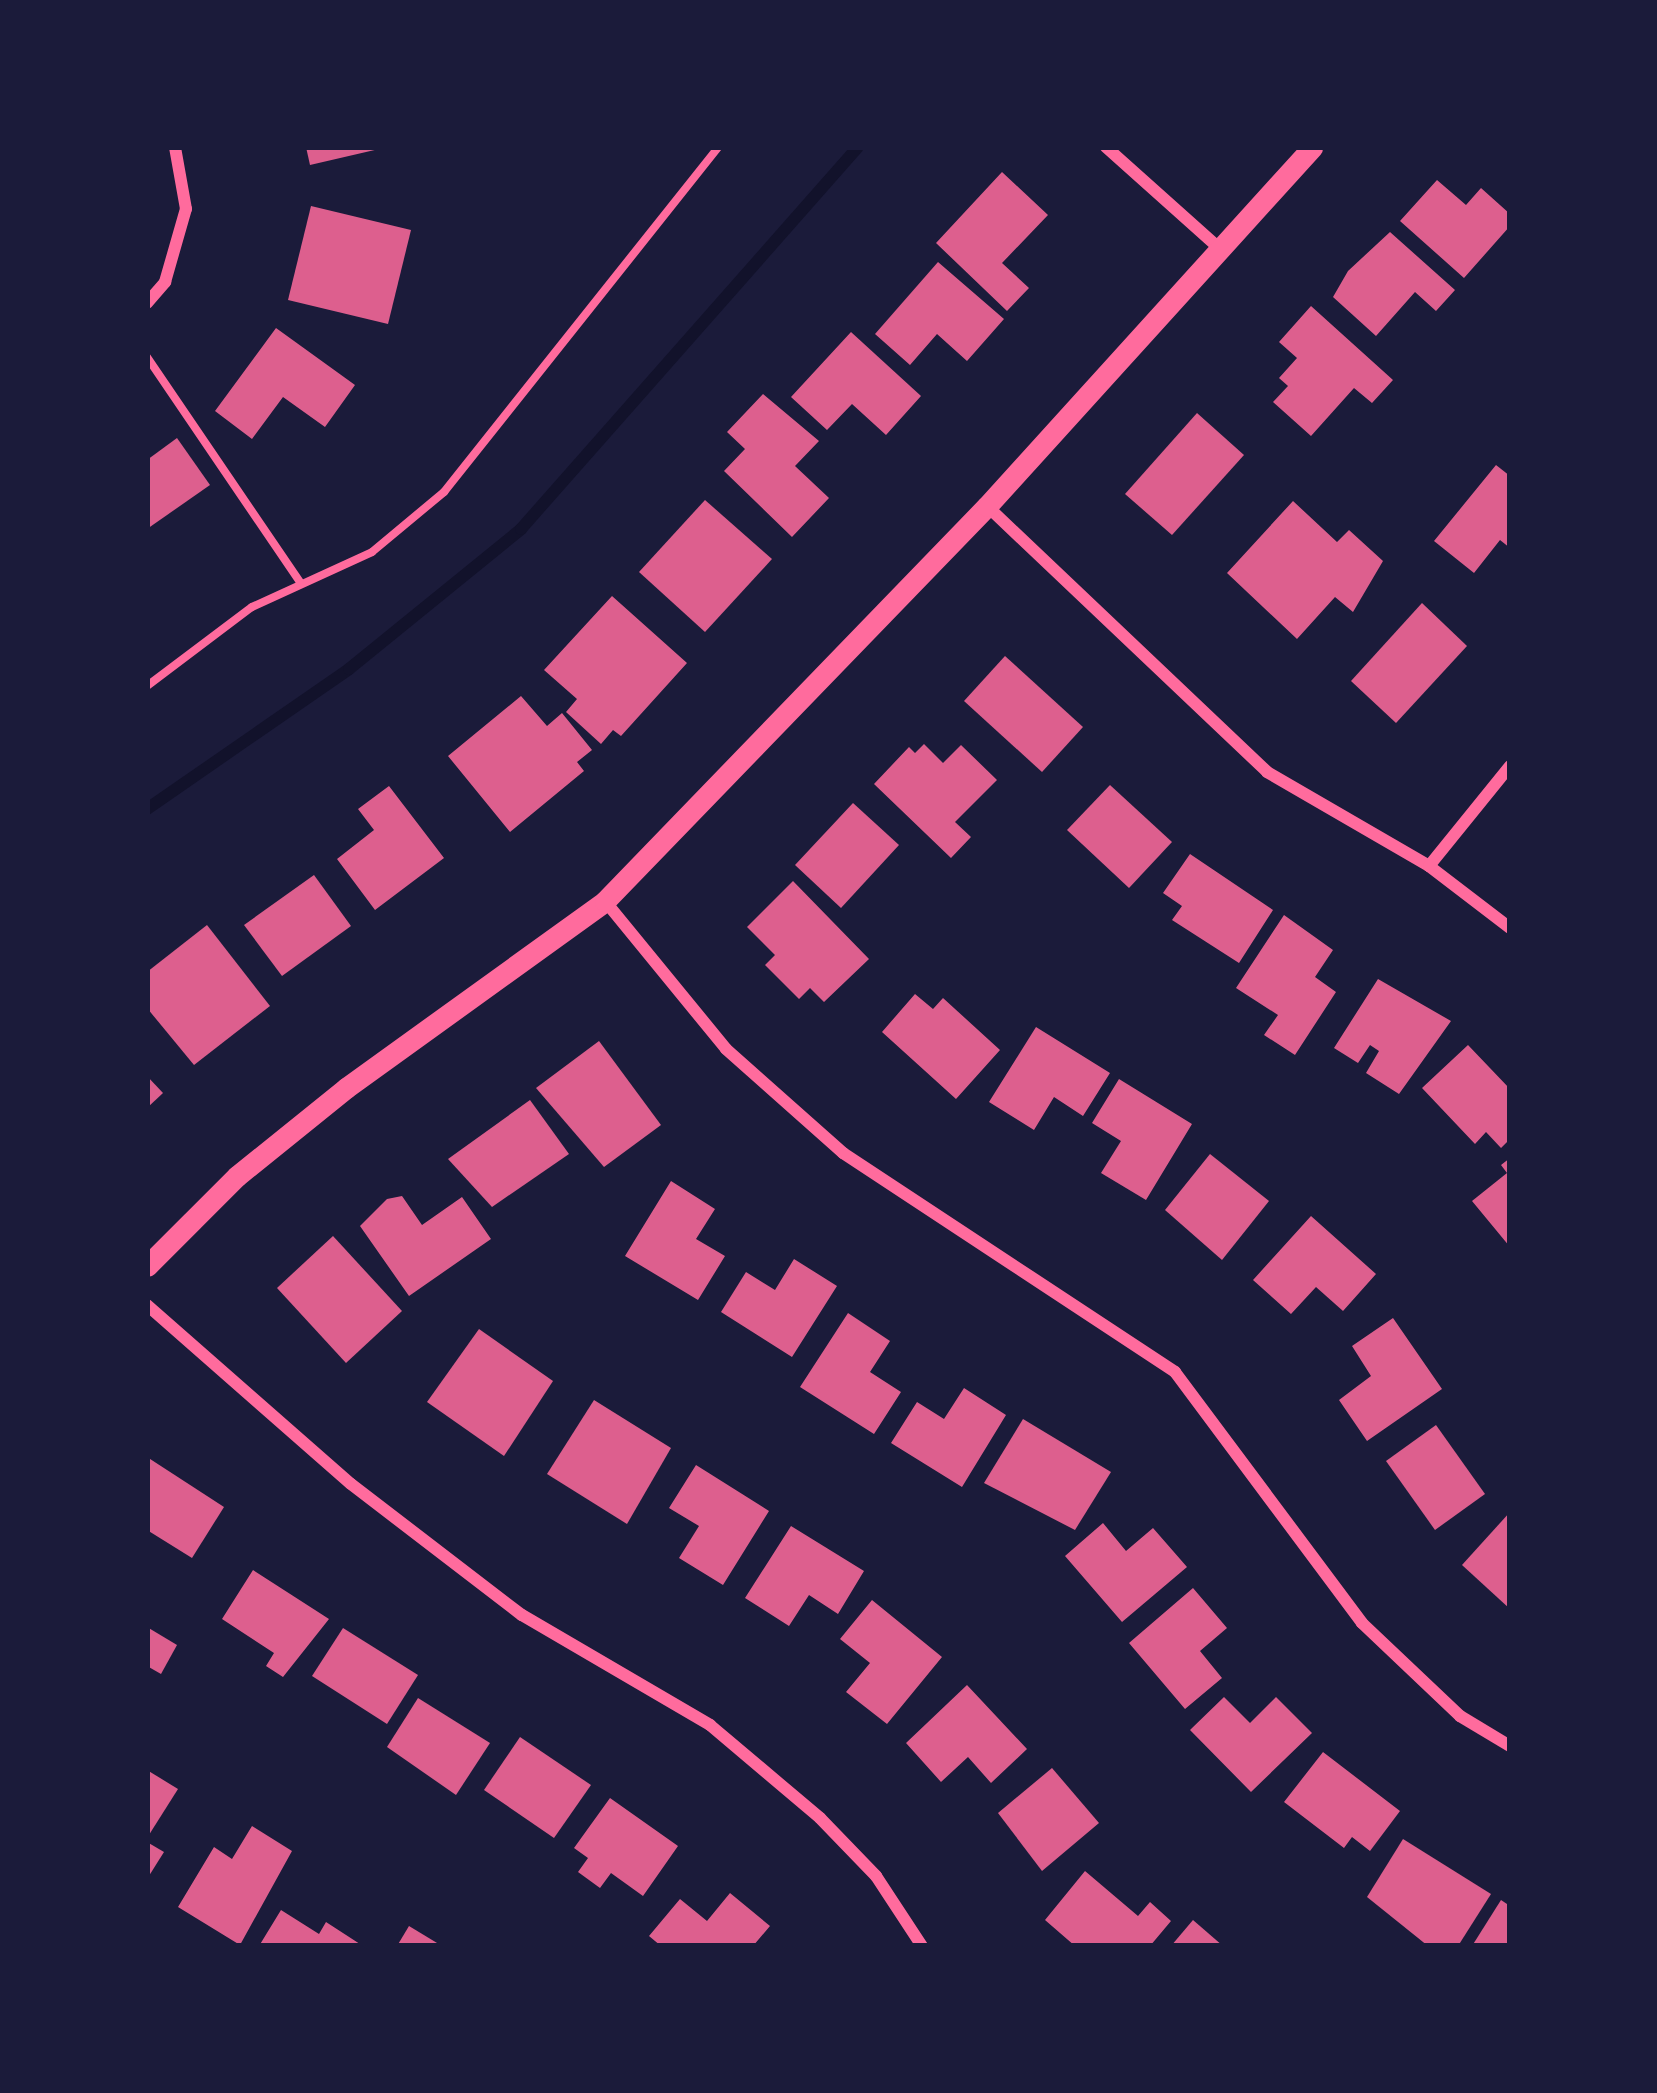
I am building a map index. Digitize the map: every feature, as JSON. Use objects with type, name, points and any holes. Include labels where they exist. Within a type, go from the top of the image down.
[{"type":"street","points":[[147,303],[165,281],[186,209],[175,147]]},
{"type":"street","points":[[1106,147],[1218,248]]},
{"type":"street","points":[[147,1266],[237,1176],[346,1088],[604,901],[987,506],[1312,147]]},
{"type":"street","points":[[987,506],[1267,772],[1429,866],[1510,928]]},
{"type":"street","points":[[1429,866],[1510,766]]},
{"type":"street","points":[[604,901],[726,1049],[843,1154],[1174,1372],[1362,1623],[1460,1716],[1510,1746]]},
{"type":"street","points":[[147,1305],[351,1484],[522,1615],[710,1725],[820,1818],[876,1876],[922,1946]]},
{"type":"path","points":[[147,686],[251,608],[372,552],[444,492],[718,147]]},
{"type":"path","points":[[147,357],[302,585]]},
{"type":"building","points":[[306,147],[379,147],[379,149],[310,165]]},
{"type":"building","points":[[1002,172],[1048,215],[1002,263],[1029,288],[1007,311],[936,243]]},
{"type":"building","points":[[1437,180],[1466,205],[1481,188],[1510,214],[1510,226],[1464,278],[1400,221]]},
{"type":"building","points":[[311,206],[411,230],[388,324],[288,300]]},
{"type":"building","points":[[1390,232],[1455,290],[1436,311],[1415,292],[1376,336],[1333,297],[1348,271]]},
{"type":"building","points":[[938,262],[1004,319],[967,361],[937,334],[910,365],[875,334]]},
{"type":"building","points":[[1311,306],[1393,380],[1372,403],[1354,388],[1311,436],[1273,402],[1288,386],[1279,378],[1297,358],[1279,342]]},
{"type":"building","points":[[276,328],[355,385],[325,427],[283,397],[252,439],[215,411]]},
{"type":"building","points":[[851,332],[921,396],[886,435],[852,404],[827,430],[791,397]]},
{"type":"building","points":[[763,394],[819,441],[795,466],[829,498],[792,537],[724,471],[745,449],[727,432]]},
{"type":"building","points":[[1197,413],[1244,455],[1172,535],[1125,494]]},
{"type":"building","points":[[177,438],[210,485],[147,529],[147,460]]},
{"type":"building","points":[[1496,465],[1510,476],[1510,548],[1500,540],[1474,573],[1434,541]]},
{"type":"building","points":[[705,500],[772,559],[705,632],[639,572]]},
{"type":"building","points":[[1293,501],[1337,542],[1349,530],[1383,561],[1353,612],[1335,597],[1297,639],[1227,573]]},
{"type":"building","points":[[612,596],[687,663],[621,736],[613,730],[601,744],[566,712],[577,699],[544,670]]},
{"type":"building","points":[[1422,603],[1467,646],[1396,723],[1351,681]]},
{"type":"building","points":[[1005,656],[1083,727],[1042,772],[964,701]]},
{"type":"building","points":[[521,696],[547,726],[562,713],[592,750],[577,762],[584,771],[510,832],[448,756]]},
{"type":"building","points":[[924,744],[943,763],[961,745],[997,780],[955,822],[971,837],[951,858],[874,784],[909,747],[915,753]]},
{"type":"building","points":[[1110,785],[1172,842],[1129,888],[1067,830]]},
{"type":"building","points":[[389,786],[444,858],[375,910],[337,859],[374,830],[358,809]]},
{"type":"building","points":[[853,803],[899,845],[841,908],[795,865]]},
{"type":"building","points":[[1190,854],[1273,910],[1239,963],[1172,920],[1182,906],[1163,893]]},
{"type":"building","points":[[314,875],[351,926],[282,976],[244,925]]},
{"type":"building","points":[[793,881],[869,959],[824,1002],[810,988],[799,999],[765,965],[775,955],[747,927]]},
{"type":"building","points":[[1284,915],[1333,950],[1315,977],[1336,992],[1295,1055],[1264,1035],[1278,1015],[1236,988]]},
{"type":"building","points":[[207,925],[270,1006],[194,1065],[147,1008],[147,972]]},
{"type":"building","points":[[1378,979],[1451,1021],[1399,1094],[1366,1073],[1379,1051],[1370,1045],[1358,1063],[1334,1048]]},
{"type":"building","points":[[915,994],[933,1009],[943,998],[1000,1050],[956,1099],[882,1032]]},
{"type":"building","points":[[1036,1027],[1110,1073],[1083,1116],[1054,1097],[1034,1130],[989,1102]]},
{"type":"building","points":[[599,1041],[661,1125],[604,1167],[536,1088]]},
{"type":"building","points":[[1468,1045],[1510,1089],[1510,1139],[1501,1148],[1486,1132],[1475,1144],[1422,1088]]},
{"type":"building","points":[[147,1076],[163,1093],[147,1108]]},
{"type":"building","points":[[1119,1079],[1192,1124],[1146,1200],[1101,1173],[1121,1141],[1092,1123]]},
{"type":"building","points":[[530,1100],[569,1154],[492,1207],[448,1159]]},
{"type":"building","points":[[1210,1154],[1269,1201],[1222,1260],[1165,1210]]},
{"type":"building","points":[[1510,1158],[1510,1247],[1472,1201],[1507,1173],[1501,1165]]},
{"type":"building","points":[[671,1181],[715,1209],[696,1239],[725,1256],[698,1300],[625,1256]]},
{"type":"building","points":[[402,1196],[422,1225],[462,1197],[491,1239],[409,1296],[360,1226],[387,1199]]},
{"type":"building","points":[[1311,1216],[1376,1274],[1343,1311],[1316,1287],[1291,1314],[1253,1280]]},
{"type":"building","points":[[333,1236],[402,1311],[346,1363],[277,1288]]},
{"type":"building","points":[[794,1259],[837,1286],[792,1357],[721,1312],[746,1272],[775,1290]]},
{"type":"building","points":[[848,1313],[890,1341],[870,1372],[901,1392],[874,1434],[800,1387]]},
{"type":"building","points":[[1393,1318],[1442,1389],[1367,1441],[1339,1400],[1371,1376],[1352,1346]]},
{"type":"building","points":[[479,1329],[553,1381],[504,1456],[427,1402]]},
{"type":"building","points":[[964,1388],[1006,1415],[962,1487],[891,1443],[917,1402],[944,1419]]},
{"type":"building","points":[[594,1400],[671,1448],[627,1524],[547,1474]]},
{"type":"building","points":[[1023,1419],[1111,1472],[1075,1530],[984,1483]]},
{"type":"building","points":[[1436,1425],[1485,1494],[1435,1530],[1386,1461]]},
{"type":"building","points":[[147,1457],[224,1507],[192,1558],[147,1530]]},
{"type":"building","points":[[696,1465],[769,1511],[723,1585],[679,1558],[699,1526],[669,1508]]},
{"type":"building","points":[[1510,1512],[1510,1609],[1462,1565]]},
{"type":"building","points":[[1103,1523],[1126,1551],[1153,1528],[1187,1567],[1122,1622],[1065,1556]]},
{"type":"building","points":[[791,1526],[864,1571],[838,1614],[809,1595],[789,1626],[745,1598]]},
{"type":"building","points":[[253,1570],[329,1619],[283,1677],[266,1666],[274,1653],[222,1619]]},
{"type":"building","points":[[1193,1588],[1227,1628],[1200,1651],[1222,1678],[1185,1709],[1129,1643]]},
{"type":"building","points":[[872,1600],[942,1657],[887,1724],[846,1692],[870,1663],[840,1639]]},
{"type":"building","points":[[147,1627],[177,1645],[161,1674],[147,1666]]},
{"type":"building","points":[[343,1628],[418,1675],[387,1724],[312,1676]]},
{"type":"building","points":[[967,1685],[1027,1749],[991,1783],[968,1757],[941,1782],[906,1743]]},
{"type":"building","points":[[1224,1697],[1250,1723],[1276,1697],[1312,1733],[1251,1792],[1190,1730]]},
{"type":"building","points":[[418,1698],[490,1743],[456,1795],[387,1747]]},
{"type":"building","points":[[520,1737],[591,1785],[554,1838],[484,1790]]},
{"type":"building","points":[[1323,1752],[1400,1811],[1370,1851],[1352,1837],[1344,1848],[1284,1802]]},
{"type":"building","points":[[1052,1768],[1099,1823],[1042,1871],[998,1813]]},
{"type":"building","points":[[147,1770],[178,1789],[147,1838]]},
{"type":"building","points":[[610,1798],[678,1846],[643,1896],[611,1873],[600,1888],[578,1872],[588,1858],[574,1848]]},
{"type":"building","points":[[252,1826],[292,1851],[240,1945],[178,1907],[214,1847],[232,1859]]},
{"type":"building","points":[[1403,1839],[1491,1894],[1458,1946],[1428,1946],[1367,1897]]},
{"type":"building","points":[[147,1842],[164,1852],[147,1879]]},
{"type":"building","points":[[1085,1871],[1138,1916],[1150,1902],[1171,1921],[1150,1946],[1075,1946],[1045,1920]]},
{"type":"building","points":[[730,1893],[770,1926],[753,1946],[661,1946],[649,1936],[680,1899],[707,1921]]},
{"type":"building","points":[[1501,1900],[1510,1906],[1510,1946],[1472,1946]]},
{"type":"building","points":[[281,1910],[319,1934],[326,1922],[363,1946],[259,1946]]},
{"type":"building","points":[[1193,1920],[1223,1946],[1171,1946]]},
{"type":"building","points":[[409,1926],[442,1946],[397,1946]]},
{"type":"waterway","points":[[147,809],[349,669],[521,529],[858,147]]}]
